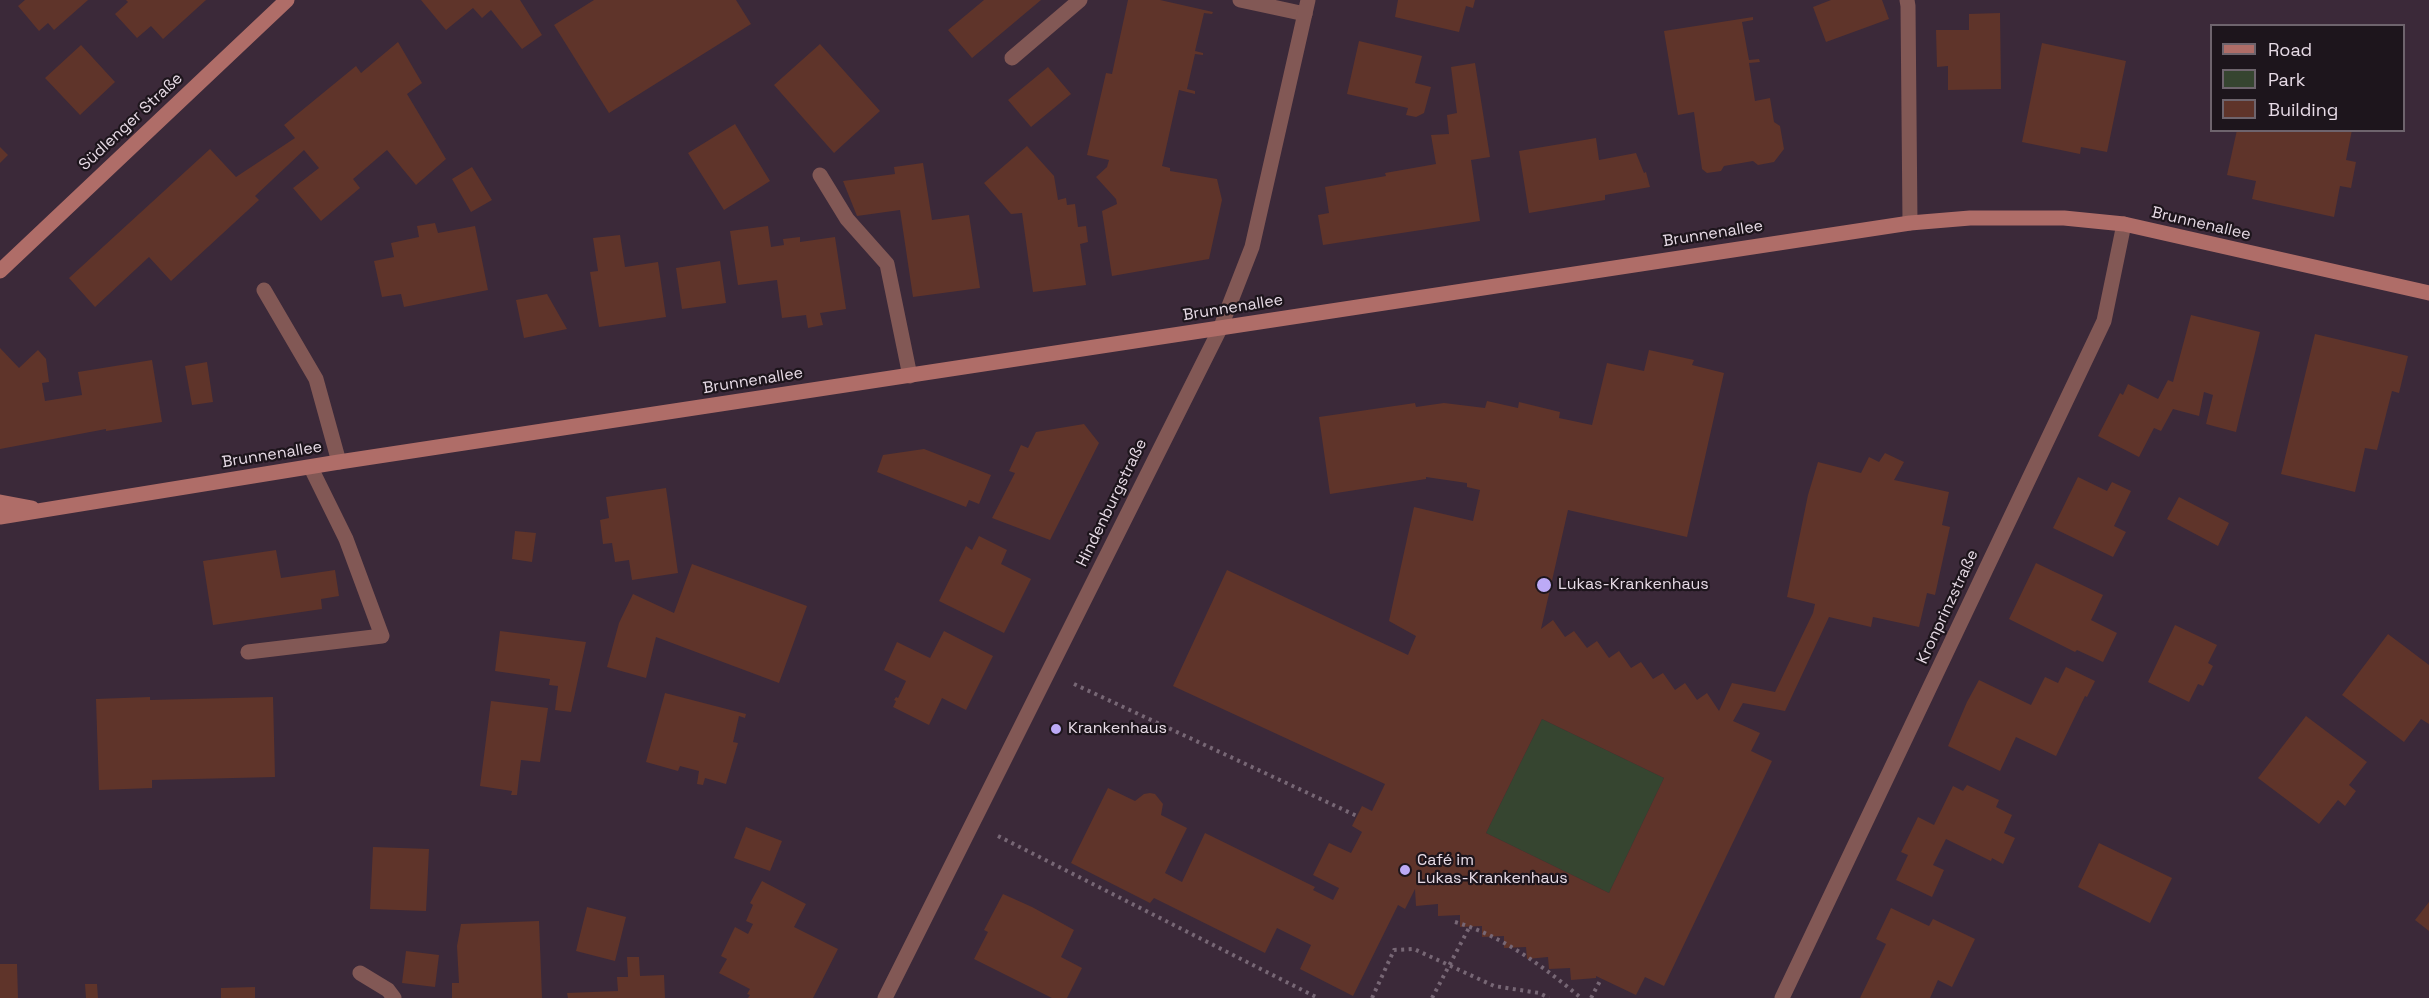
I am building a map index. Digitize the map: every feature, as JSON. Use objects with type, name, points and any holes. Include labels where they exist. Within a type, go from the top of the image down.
[{"type":"street","name":"Südlenger Straße","points":[[0,271],[287,0]]},
{"type":"street","points":[[1012,58],[1080,0]]},
{"type":"street","points":[[1240,0],[1307,7]]},
{"type":"street","points":[[1906,0],[1910,222]]},
{"type":"street","name":"Hindenburgstraße","points":[[885,998],[1220,329],[1252,247],[1307,7]]},
{"type":"street","points":[[820,175],[847,219],[887,264],[910,376]]},
{"type":"street","name":"Brunnenallee","points":[[0,517],[339,462],[1910,222],[1970,218],[2064,218],[2124,224],[2429,293]]},
{"type":"street","name":"Kronprinzstraße","points":[[1782,998],[2104,321],[2124,224]]},
{"type":"street","points":[[264,290],[316,379],[339,462]]},
{"type":"street","points":[[248,652],[382,636],[345,539],[310,468]]},
{"type":"street","name":"Brunnenallee","points":[[0,502],[40,509]]},
{"type":"street","points":[[360,973],[388,990],[394,998]]},
{"type":"path","points":[[1048,673],[1357,816]]},
{"type":"path","points":[[973,824],[1318,998]]},
{"type":"path","points":[[1455,922],[1470,926],[1538,962],[1581,998]]},
{"type":"path","points":[[1432,998],[1470,926]]},
{"type":"path","points":[[1372,998],[1394,950],[1414,949],[1494,986],[1539,993],[1549,998]]},
{"type":"path","points":[[1591,998],[1601,978]]},
{"type":"green space","points":[[1542,719],[1664,778],[1609,893],[1486,833]]},
{"type":"building","points":[[25,0],[88,0],[54,30],[48,23],[39,31],[18,6]]},
{"type":"building","points":[[126,0],[206,0],[163,39],[151,26],[137,38],[115,14],[128,2]]},
{"type":"building","points":[[421,0],[520,0],[542,35],[522,49],[491,10],[482,18],[473,8],[446,30]]},
{"type":"building","points":[[594,0],[736,0],[751,24],[609,113],[554,25]]},
{"type":"building","points":[[984,0],[1041,0],[972,58],[948,30]]},
{"type":"building","points":[[1128,0],[1160,0],[1213,12],[1212,14],[1204,13],[1195,51],[1203,55],[1195,54],[1187,89],[1195,91],[1195,94],[1179,90],[1162,166],[1170,168],[1170,171],[1217,179],[1222,200],[1209,259],[1112,276],[1102,211],[1117,204],[1116,199],[1096,177],[1107,167],[1109,160],[1087,155],[1106,73],[1112,74]]},
{"type":"building","points":[[1398,0],[1475,0],[1473,8],[1466,6],[1459,32],[1395,17]]},
{"type":"building","points":[[1831,0],[1882,0],[1889,19],[1826,42],[1813,7]]},
{"type":"building","points":[[2000,13],[2001,89],[1948,90],[1948,66],[1937,67],[1936,30],[1969,30],[1969,14]]},
{"type":"building","points":[[1753,17],[1753,20],[1742,22],[1749,60],[1759,59],[1760,62],[1749,63],[1755,101],[1770,98],[1774,122],[1780,126],[1784,149],[1774,162],[1758,165],[1753,161],[1724,166],[1721,171],[1707,173],[1702,169],[1694,112],[1678,115],[1664,31]]},
{"type":"building","points":[[1359,41],[1422,56],[1415,83],[1431,87],[1424,113],[1416,117],[1406,115],[1408,108],[1347,94]]},
{"type":"building","points":[[398,42],[422,83],[407,94],[446,159],[416,185],[387,150],[353,179],[360,188],[321,221],[293,188],[319,168],[304,150],[255,196],[259,200],[171,281],[149,257],[95,307],[69,278],[210,149],[236,177],[295,138],[284,125],[356,66],[361,73]]},
{"type":"building","points":[[2042,43],[2126,61],[2107,152],[2081,147],[2080,154],[2022,142]]},
{"type":"building","points":[[820,44],[880,111],[834,153],[774,85]]},
{"type":"building","points":[[81,45],[115,82],[80,115],[45,78]]},
{"type":"building","points":[[1475,63],[1490,157],[1471,160],[1480,221],[1323,245],[1318,215],[1329,213],[1325,187],[1436,164],[1431,135],[1449,134],[1447,115],[1457,113],[1451,67]]},
{"type":"building","points":[[1048,67],[1071,94],[1031,127],[1008,100]]},
{"type":"building","points":[[735,124],[770,181],[724,210],[688,153]]},
{"type":"building","points":[[2237,132],[2352,132],[2346,160],[2356,162],[2351,188],[2340,186],[2334,217],[2252,199],[2256,181],[2227,175]]},
{"type":"building","points":[[1596,138],[1599,160],[1636,153],[1644,173],[1646,172],[1650,187],[1605,195],[1605,200],[1529,213],[1519,151]]},
{"type":"building","points":[[1027,146],[1054,176],[1058,200],[1066,198],[1067,205],[1075,204],[1078,227],[1086,226],[1088,242],[1080,244],[1086,285],[1033,292],[1022,213],[1011,214],[984,183]]},
{"type":"building","points":[[0,147],[8,155],[0,163]]},
{"type":"building","points":[[923,163],[932,220],[969,215],[980,288],[913,297],[900,210],[857,216],[843,181],[895,174],[894,167]]},
{"type":"building","points":[[472,167],[492,200],[471,212],[452,179]]},
{"type":"building","points":[[435,223],[438,233],[475,226],[488,290],[404,307],[401,294],[382,297],[374,261],[394,257],[391,243],[419,237],[417,226]]},
{"type":"building","points":[[768,226],[771,247],[784,245],[783,239],[800,237],[800,242],[835,237],[846,309],[820,313],[823,325],[808,328],[806,315],[782,318],[777,280],[738,285],[730,231]]},
{"type":"building","points":[[620,235],[625,267],[658,262],[666,317],[599,327],[590,272],[598,271],[593,238]]},
{"type":"building","points":[[720,261],[726,303],[682,309],[676,268]]},
{"type":"building","points":[[547,294],[567,329],[524,338],[516,300]]},
{"type":"building","points":[[2191,315],[2260,332],[2236,432],[2206,424],[2213,395],[2204,392],[2199,416],[2173,409],[2161,431],[2154,428],[2139,457],[2098,436],[2120,393],[2123,395],[2128,384],[2158,399],[2168,380],[2173,382]]},
{"type":"building","points":[[2315,334],[2408,356],[2399,393],[2392,391],[2377,450],[2365,448],[2355,492],[2281,474]]},
{"type":"building","points":[[0,348],[19,368],[38,350],[46,359],[49,382],[42,383],[45,401],[82,395],[78,372],[152,360],[162,422],[106,431],[106,429],[0,449]]},
{"type":"building","points":[[1649,350],[1694,360],[1692,365],[1724,373],[1687,537],[1568,510],[1541,629],[1553,620],[1565,637],[1574,631],[1587,648],[1597,641],[1609,658],[1619,651],[1631,668],[1641,662],[1653,679],[1663,673],[1675,690],[1685,683],[1697,700],[1707,693],[1719,711],[1732,683],[1775,692],[1813,613],[1815,604],[1787,597],[1808,495],[1818,462],[1861,473],[1869,457],[1879,462],[1885,453],[1904,462],[1894,480],[1949,492],[1942,525],[1950,527],[1935,595],[1927,593],[1919,627],[1873,617],[1871,627],[1829,617],[1785,711],[1743,703],[1733,721],[1760,733],[1751,751],[1772,761],[1664,986],[1645,977],[1636,995],[1596,976],[1596,978],[1571,980],[1570,968],[1549,969],[1548,957],[1527,959],[1526,947],[1504,948],[1504,936],[1482,937],[1482,926],[1460,927],[1460,915],[1438,916],[1438,904],[1416,906],[1415,889],[1405,909],[1398,905],[1353,996],[1300,969],[1311,945],[1277,928],[1265,953],[1154,898],[1150,903],[1071,863],[1108,788],[1135,801],[1144,794],[1150,793],[1155,794],[1163,804],[1161,815],[1187,828],[1165,873],[1182,882],[1205,833],[1315,887],[1313,890],[1333,900],[1339,888],[1313,875],[1329,843],[1351,853],[1362,832],[1352,826],[1362,806],[1372,811],[1385,784],[1173,686],[1227,570],[1408,655],[1416,636],[1389,621],[1414,507],[1473,521],[1480,490],[1467,487],[1467,483],[1426,477],[1426,479],[1330,494],[1319,417],[1415,403],[1416,407],[1444,403],[1485,408],[1487,401],[1518,408],[1519,402],[1560,412],[1559,418],[1592,425],[1607,363],[1644,371]],"holes":[[[1542,719],[1664,778],[1609,893],[1486,833]]]},
{"type":"building","points":[[207,362],[213,402],[192,405],[185,366]]},
{"type":"building","points":[[1084,424],[1099,443],[1050,540],[992,518],[1015,473],[1009,471],[1021,445],[1028,448],[1036,432]]},
{"type":"building","points":[[924,449],[991,475],[979,504],[969,500],[966,507],[877,472],[883,455]]},
{"type":"building","points":[[2078,477],[2107,491],[2112,482],[2131,491],[2114,526],[2126,532],[2113,557],[2053,528]]},
{"type":"building","points":[[666,488],[678,573],[632,580],[629,560],[615,562],[612,543],[603,544],[600,520],[609,518],[606,497]]},
{"type":"building","points":[[2179,497],[2229,523],[2218,546],[2167,519]]},
{"type":"building","points":[[515,531],[536,533],[532,562],[512,559]]},
{"type":"building","points":[[979,536],[1007,550],[1001,564],[1031,579],[1004,633],[939,601],[966,546],[972,550]]},
{"type":"building","points":[[276,550],[281,578],[335,570],[339,596],[321,599],[322,609],[213,625],[203,561]]},
{"type":"building","points":[[2036,563],[2103,595],[2091,620],[2117,633],[2103,662],[2077,650],[2075,652],[2009,619]]},
{"type":"building","points":[[692,564],[807,606],[779,683],[656,637],[646,678],[607,667],[619,623],[633,594],[674,613]]},
{"type":"building","points":[[2175,625],[2217,645],[2208,663],[2213,666],[2203,686],[2198,684],[2189,702],[2148,682]]},
{"type":"building","points":[[500,631],[586,642],[571,712],[555,710],[558,686],[549,685],[550,679],[495,671]]},
{"type":"building","points":[[944,631],[993,656],[966,710],[942,698],[929,725],[893,707],[896,701],[894,700],[898,698],[906,681],[884,670],[897,642],[930,658]]},
{"type":"building","points":[[2388,634],[2429,665],[2429,724],[2421,719],[2404,742],[2342,695]]},
{"type":"building","points":[[2066,667],[2095,681],[2087,697],[2085,696],[2056,756],[2016,737],[2000,771],[1948,746],[1979,680],[2031,705],[2045,677],[2058,683]]},
{"type":"building","points":[[665,693],[746,714],[745,718],[739,716],[733,742],[738,743],[726,784],[705,778],[703,785],[697,784],[699,771],[680,766],[678,771],[646,762]]},
{"type":"building","points":[[150,697],[150,700],[273,697],[275,777],[152,780],[152,788],[99,790],[96,699]]},
{"type":"building","points":[[491,701],[548,708],[540,762],[521,760],[517,795],[511,795],[512,791],[480,786]]},
{"type":"building","points":[[2306,716],[2367,762],[2349,785],[2356,791],[2345,806],[2338,800],[2319,824],[2258,778]]},
{"type":"building","points":[[1967,785],[1999,800],[1996,807],[2012,815],[2004,833],[2015,838],[2003,864],[1992,858],[1991,861],[1946,839],[1933,865],[1944,870],[1932,897],[1896,880],[1908,855],[1901,852],[1918,817],[1934,825],[1953,786],[1963,791]]},
{"type":"building","points":[[746,827],[782,841],[770,871],[734,858]]},
{"type":"building","points":[[2099,843],[2172,878],[2150,923],[2078,887]]},
{"type":"building","points":[[373,847],[429,849],[426,911],[370,909]]},
{"type":"building","points":[[762,881],[806,904],[794,927],[838,949],[813,998],[748,998],[750,995],[747,994],[750,989],[719,973],[727,959],[721,956],[735,927],[748,934],[753,924],[746,921],[753,905],[750,903]]},
{"type":"building","points":[[1003,894],[1074,930],[1061,957],[1082,968],[1067,998],[1052,998],[974,959],[988,932],[984,930]]},
{"type":"building","points":[[2429,902],[2429,931],[2415,920]]},
{"type":"building","points":[[587,907],[626,917],[615,961],[576,951]]},
{"type":"building","points":[[1891,908],[1929,926],[1933,919],[1975,939],[1952,987],[1938,980],[1930,998],[1860,998],[1886,944],[1876,939]]},
{"type":"building","points":[[539,921],[542,998],[452,998],[452,983],[459,983],[457,946],[461,924]]},
{"type":"building","points":[[406,951],[439,955],[435,987],[402,983]]},
{"type":"building","points":[[627,957],[639,957],[640,976],[664,975],[665,998],[568,998],[567,993],[618,991],[617,977],[628,977]]},
{"type":"building","points":[[0,964],[17,964],[18,998],[0,998]]},
{"type":"building","points":[[85,984],[97,984],[98,998],[86,998]]},
{"type":"building","points":[[255,987],[255,998],[221,998],[221,988]]},
{"type":"place","name":"Lukas-Krankenhaus","points":[[1544,585]]},
{"type":"place","name":"Krankenhaus","points":[[1056,729]]},
{"type":"place","name":"Café im Lukas-Krankenhaus","points":[[1405,870]]}]
